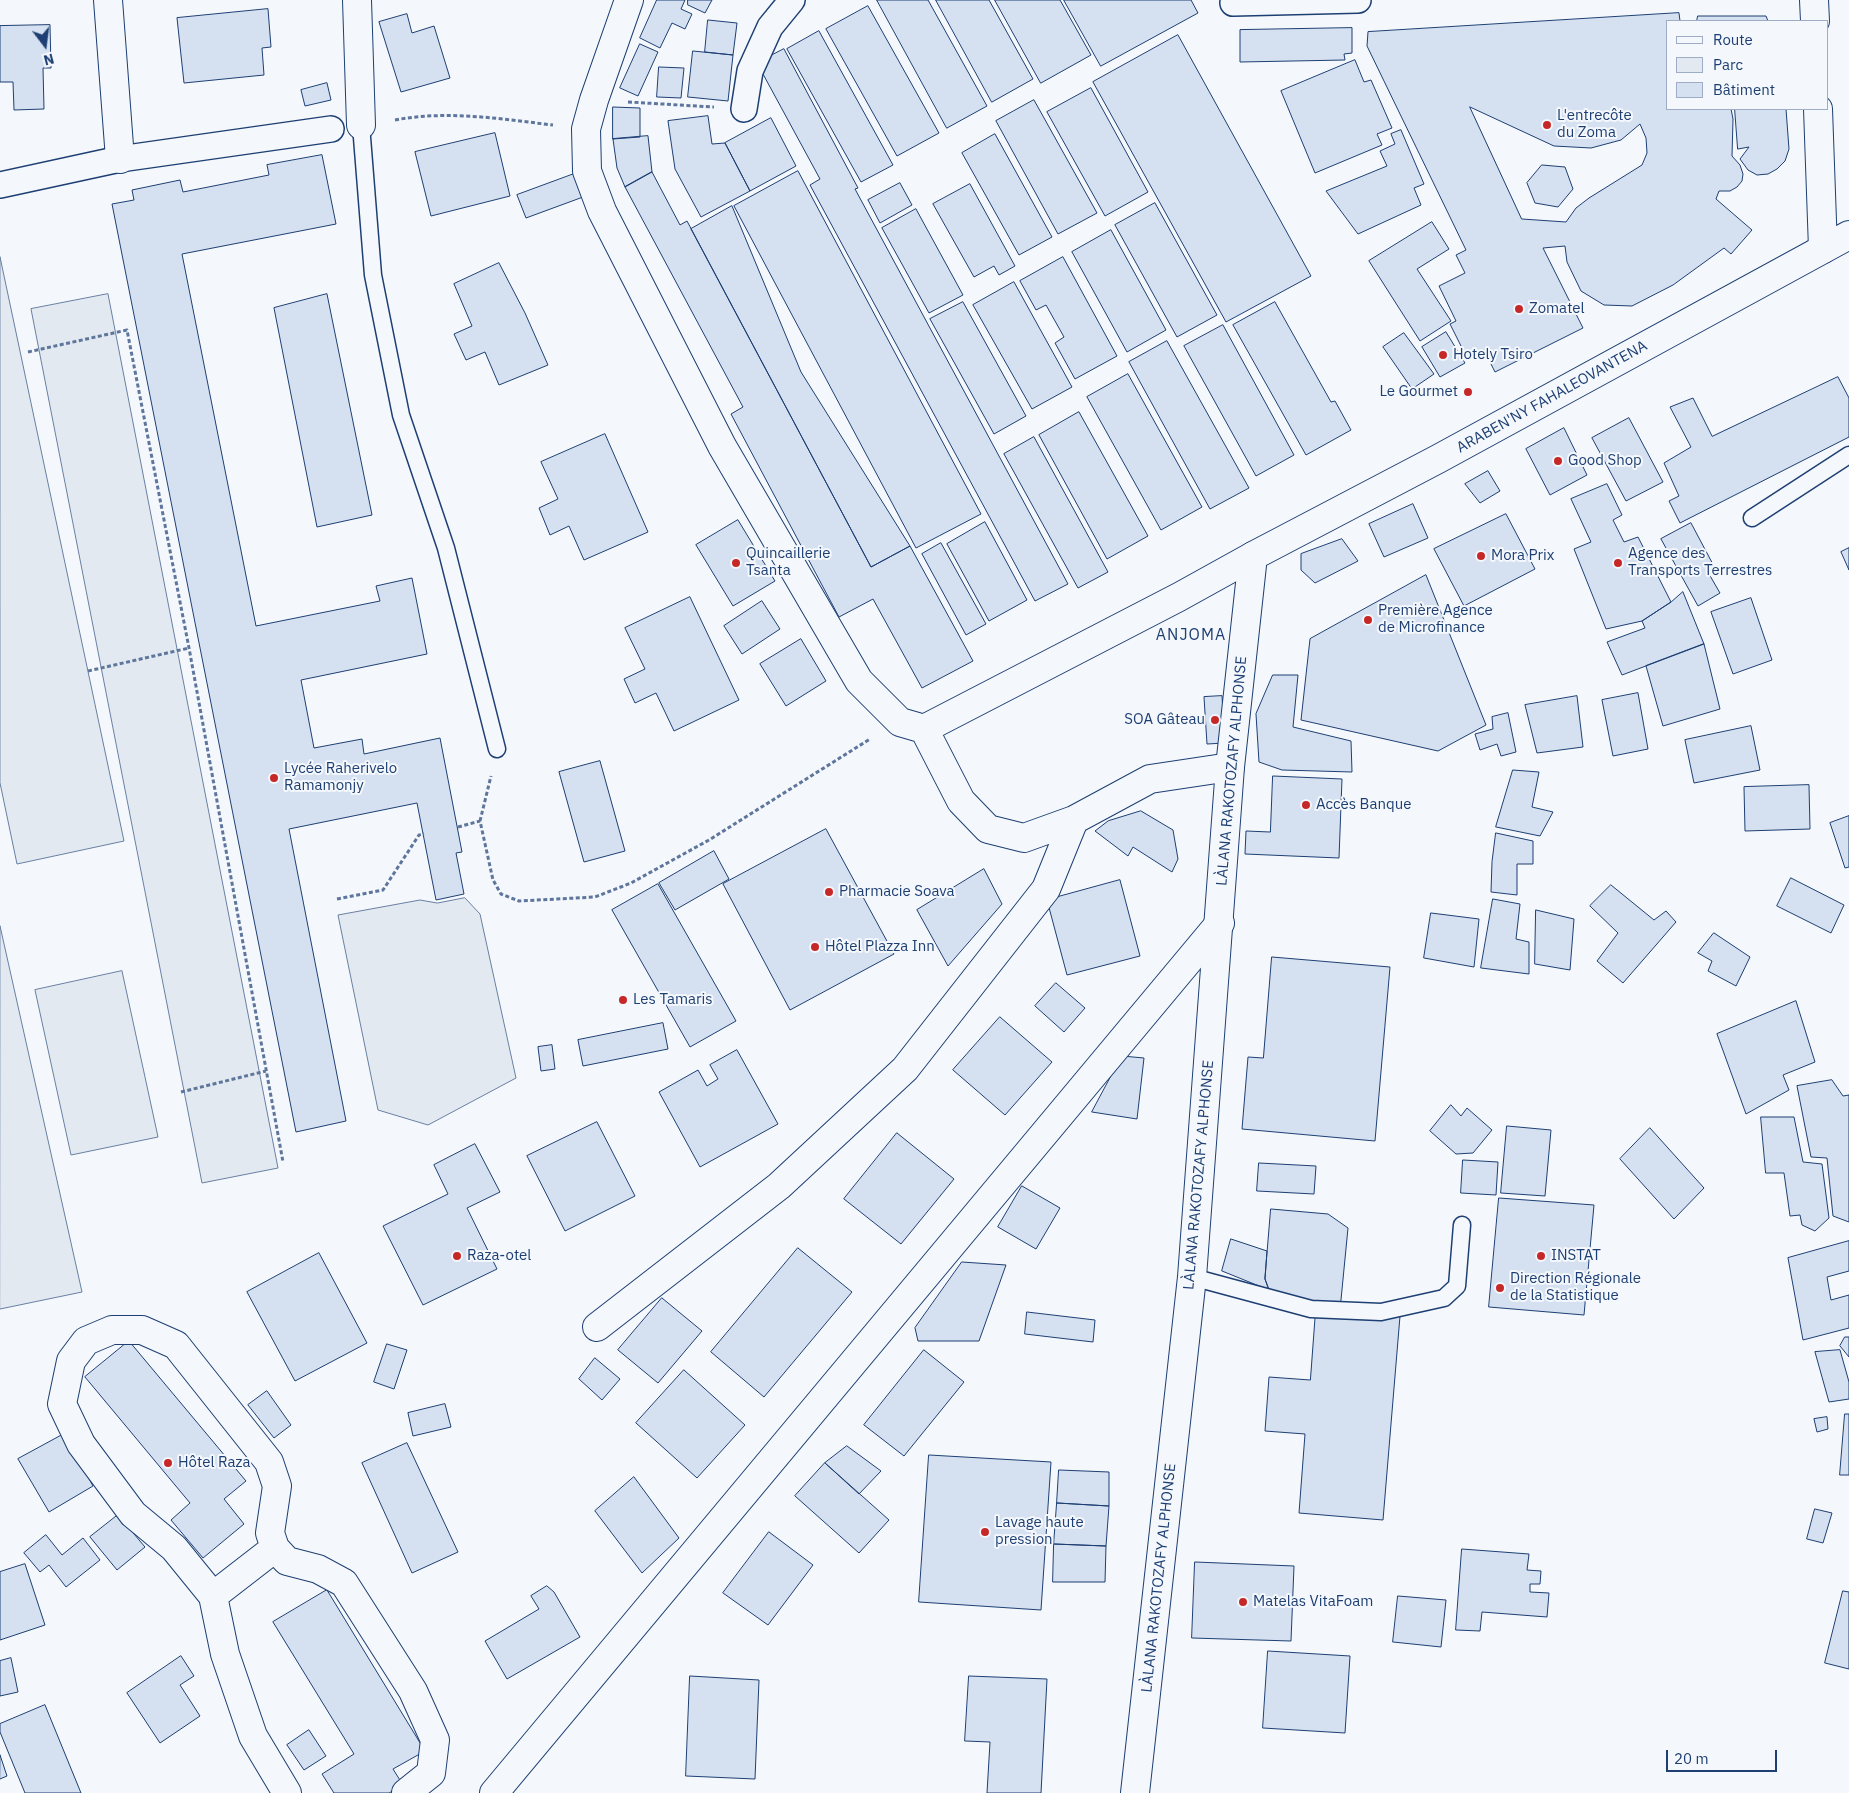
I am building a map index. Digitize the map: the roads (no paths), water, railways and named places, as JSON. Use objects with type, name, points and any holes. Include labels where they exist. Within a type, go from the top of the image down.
[{"type":"street","points":[[108,0],[120,159]]},
{"type":"street","points":[[357,0],[361,125]]},
{"type":"street","points":[[629,0],[594,100],[586,129],[587,171],[602,211],[722,446],[859,681],[900,722],[924,729],[961,801],[988,829],[1024,838],[1074,820],[1150,779],[1230,767]]},
{"type":"street","points":[[744,109],[750,71],[770,28],[792,0]]},
{"type":"street","points":[[1233,3],[1358,0]]},
{"type":"street","points":[[1814,0],[1815,20]]},
{"type":"street","points":[[1818,110],[1823,249]]},
{"type":"street","points":[[0,185],[120,159],[331,129]]},
{"type":"street","name":"ARABEN'NY FAHALEOVANTENA","points":[[924,729],[1179,597],[1849,235]]},
{"type":"street","name":"LÀLANA RAKOTOZAFY ALPHONSE","points":[[1136,1793],[1192,1277],[1220,923],[1230,767],[1253,556]]},
{"type":"street","points":[[597,1327],[779,1186],[905,1069],[1046,889],[1074,820]]},
{"type":"street","points":[[494,1793],[1220,923]]},
{"type":"street","points":[[287,1793],[253,1736],[225,1654],[213,1596],[174,1548],[133,1514],[81,1444],[62,1404],[71,1361],[86,1341],[112,1330],[142,1330],[176,1345],[269,1462],[277,1486],[270,1533],[276,1548],[287,1561],[318,1569],[344,1583],[413,1691],[436,1740],[431,1773],[406,1793]]},
{"type":"street","points":[[213,1596],[276,1548]]},
{"type":"lane","points":[[361,125],[373,275],[401,415],[446,548],[497,749]]},
{"type":"lane","points":[[1752,518],[1849,455]]},
{"type":"lane","points":[[1192,1277],[1311,1309],[1381,1312],[1444,1298],[1457,1286],[1462,1225]]},
{"type":"place","name":"L'entrecôte du Zoma","points":[[1547,125]]},
{"type":"place","name":"Zomatel","points":[[1519,309]]},
{"type":"place","name":"Hotely Tsiro","points":[[1443,355]]},
{"type":"place","name":"Le Gourmet","points":[[1468,392]]},
{"type":"place","name":"Good Shop","points":[[1558,461]]},
{"type":"place","name":"Mora Prix","points":[[1481,556]]},
{"type":"place","name":"Quincaillerie Tsanta","points":[[736,563]]},
{"type":"place","name":"Agence des Transports Terrestres","points":[[1618,563]]},
{"type":"place","name":"Première Agence de Microfinance","points":[[1368,620]]},
{"type":"place","name":"SOA Gâteau","points":[[1215,720]]},
{"type":"place","name":"Lycée Raherivelo Ramamonjy","points":[[274,778]]},
{"type":"place","name":"Accès Banque","points":[[1306,805]]},
{"type":"place","name":"Pharmacie Soava","points":[[829,892]]},
{"type":"place","name":"Hôtel Plazza Inn","points":[[815,947]]},
{"type":"place","name":"Les Tamaris","points":[[623,1000]]},
{"type":"place","name":"Raza-otel","points":[[457,1256]]},
{"type":"place","name":"INSTAT","points":[[1541,1256]]},
{"type":"place","name":"Direction Régionale de la Statistique","points":[[1500,1288]]},
{"type":"place","name":"Hôtel Raza","points":[[168,1463]]},
{"type":"place","name":"Lavage haute pression","points":[[985,1532]]},
{"type":"place","name":"Matelas VitaFoam","points":[[1243,1602]]},
{"type":"district","name":"ANJOMA","points":[[1191,635]]}]
